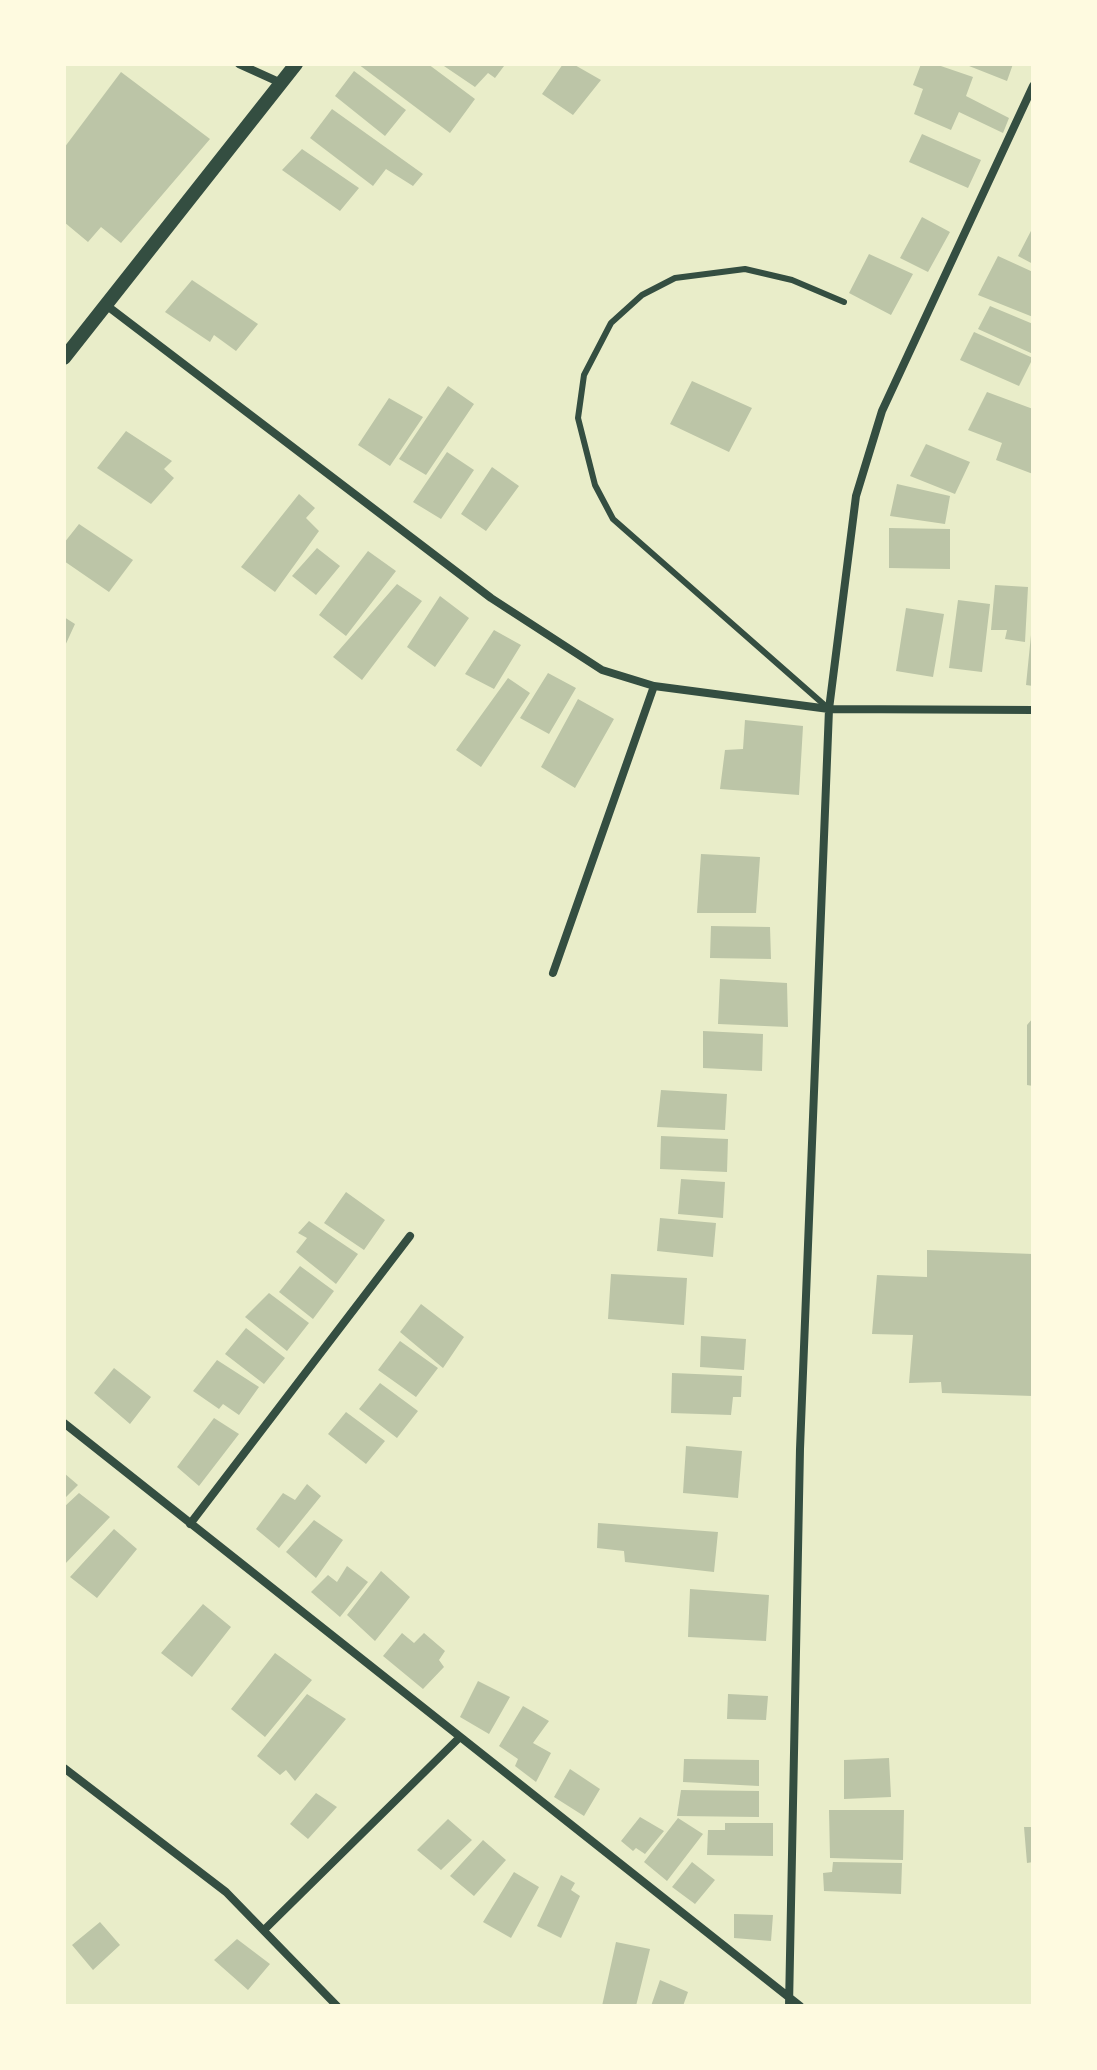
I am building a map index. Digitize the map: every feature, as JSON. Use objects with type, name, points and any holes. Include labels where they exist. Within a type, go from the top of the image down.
[{"type":"street","points":[[239,64],[281,83]]},
{"type":"street","points":[[64,358],[296,64]]},
{"type":"street","points":[[790,2002],[800,1449],[829,709],[856,496],[882,411],[1033,86]]},
{"type":"street","points":[[106,305],[491,598],[602,670],[654,686],[829,709],[1033,710]]},
{"type":"street","points":[[553,973],[654,686]]},
{"type":"street","points":[[190,1524],[410,1236]]},
{"type":"street","points":[[64,1423],[790,2002],[800,2006]]},
{"type":"street","points":[[264,1930],[459,1738]]},
{"type":"street","points":[[64,1768],[226,1892],[337,2006]]},
{"type":"lane","points":[[829,709],[613,519],[595,485],[578,418],[584,375],[611,323],[642,295],[675,278],[745,269],[792,280],[844,302]]},
{"type":"building","points":[[358,64],[428,64],[475,99],[450,133]]},
{"type":"building","points":[[441,64],[504,66],[495,78],[488,73],[475,87]]},
{"type":"building","points":[[563,64],[573,64],[601,80],[573,115],[542,94]]},
{"type":"building","points":[[921,64],[935,64],[973,77],[966,96],[1009,118],[1003,133],[959,112],[951,130],[914,114],[923,89],[913,85]]},
{"type":"building","points":[[964,64],[1013,64],[1007,81]]},
{"type":"building","points":[[354,71],[406,110],[385,136],[335,96]]},
{"type":"building","points":[[121,72],[210,139],[121,243],[101,227],[88,242],[64,222],[64,148]]},
{"type":"building","points":[[332,109],[423,174],[413,186],[386,169],[373,186],[310,138]]},
{"type":"building","points":[[922,134],[981,160],[968,188],[909,162]]},
{"type":"building","points":[[302,149],[359,188],[340,211],[282,170]]},
{"type":"building","points":[[922,217],[950,232],[928,272],[900,258]]},
{"type":"building","points":[[1033,227],[1033,264],[1018,256]]},
{"type":"building","points":[[869,254],[913,274],[891,315],[849,293]]},
{"type":"building","points":[[998,256],[1033,272],[1033,317],[978,295]]},
{"type":"building","points":[[192,280],[258,324],[236,351],[214,335],[210,342],[165,312]]},
{"type":"building","points":[[990,306],[1033,324],[1033,354],[978,329]]},
{"type":"building","points":[[974,332],[1033,358],[1019,386],[960,360]]},
{"type":"building","points":[[692,381],[752,408],[729,452],[670,424]]},
{"type":"building","points":[[448,386],[474,404],[426,475],[399,459]]},
{"type":"building","points":[[987,392],[1033,409],[1033,474],[996,460],[1002,443],[968,430]]},
{"type":"building","points":[[389,398],[423,417],[390,466],[358,445]]},
{"type":"building","points":[[126,431],[172,461],[164,469],[174,478],[151,504],[97,468]]},
{"type":"building","points":[[926,444],[970,462],[955,494],[910,476]]},
{"type":"building","points":[[447,452],[474,470],[441,519],[413,502]]},
{"type":"building","points":[[492,467],[519,486],[486,531],[461,514]]},
{"type":"building","points":[[897,484],[950,496],[945,524],[890,516]]},
{"type":"building","points":[[299,494],[315,508],[306,518],[319,531],[275,592],[241,567]]},
{"type":"building","points":[[79,524],[133,560],[109,592],[64,561],[64,543]]},
{"type":"building","points":[[889,528],[950,529],[950,569],[889,568]]},
{"type":"building","points":[[317,548],[340,566],[316,595],[292,576]]},
{"type":"building","points":[[368,551],[396,571],[346,636],[319,615]]},
{"type":"building","points":[[397,584],[422,601],[362,680],[333,657]]},
{"type":"building","points":[[995,585],[1028,587],[1025,642],[1005,639],[1007,630],[991,630]]},
{"type":"building","points":[[440,596],[469,618],[435,667],[407,647]]},
{"type":"building","points":[[958,600],[990,604],[982,672],[949,668]]},
{"type":"building","points":[[906,608],[944,614],[933,677],[896,671]]},
{"type":"building","points":[[64,617],[75,624],[64,648]]},
{"type":"building","points":[[494,630],[521,645],[494,689],[465,674]]},
{"type":"building","points":[[1033,635],[1033,686],[1026,685]]},
{"type":"building","points":[[548,673],[576,688],[549,734],[520,718]]},
{"type":"building","points":[[508,678],[530,693],[481,767],[456,750]]},
{"type":"building","points":[[578,699],[614,719],[575,788],[541,767]]},
{"type":"building","points":[[745,720],[803,726],[799,795],[720,789],[725,750],[743,749]]},
{"type":"building","points":[[701,854],[760,857],[756,913],[697,913]]},
{"type":"building","points":[[711,926],[770,927],[771,959],[710,958]]},
{"type":"building","points":[[720,979],[787,983],[788,1027],[718,1024]]},
{"type":"building","points":[[1033,1018],[1033,1086],[1027,1085],[1027,1025]]},
{"type":"building","points":[[703,1031],[763,1034],[762,1071],[703,1068]]},
{"type":"building","points":[[661,1090],[727,1094],[725,1130],[657,1127]]},
{"type":"building","points":[[661,1136],[728,1139],[727,1172],[660,1169]]},
{"type":"building","points":[[681,1179],[725,1182],[723,1218],[678,1214]]},
{"type":"building","points":[[346,1192],[385,1220],[364,1250],[324,1223]]},
{"type":"building","points":[[660,1218],[716,1223],[713,1257],[657,1251]]},
{"type":"building","points":[[309,1221],[358,1254],[336,1284],[296,1252],[307,1238],[298,1233]]},
{"type":"building","points":[[927,1250],[1033,1254],[1033,1396],[942,1393],[941,1382],[909,1383],[913,1335],[872,1334],[877,1275],[927,1277]]},
{"type":"building","points":[[300,1266],[334,1291],[313,1319],[279,1292]]},
{"type":"building","points":[[611,1274],[687,1278],[684,1325],[608,1319]]},
{"type":"building","points":[[269,1293],[309,1323],[287,1351],[245,1317]]},
{"type":"building","points":[[421,1304],[464,1337],[443,1368],[400,1332]]},
{"type":"building","points":[[246,1328],[285,1358],[264,1384],[225,1354]]},
{"type":"building","points":[[701,1336],[746,1339],[744,1370],[700,1367]]},
{"type":"building","points":[[400,1341],[438,1368],[416,1397],[378,1370]]},
{"type":"building","points":[[217,1360],[259,1387],[239,1415],[223,1404],[219,1409],[193,1391]]},
{"type":"building","points":[[114,1368],[151,1397],[130,1424],[94,1393]]},
{"type":"building","points":[[672,1373],[742,1376],[741,1397],[733,1397],[731,1415],[671,1413]]},
{"type":"building","points":[[380,1383],[418,1411],[397,1438],[359,1409]]},
{"type":"building","points":[[346,1412],[385,1441],[366,1464],[328,1434]]},
{"type":"building","points":[[214,1418],[239,1434],[199,1486],[177,1467]]},
{"type":"building","points":[[686,1446],[742,1451],[738,1498],[683,1493]]},
{"type":"building","points":[[64,1473],[78,1485],[64,1499]]},
{"type":"building","points":[[307,1484],[321,1496],[279,1548],[256,1529],[283,1493],[295,1500]]},
{"type":"building","points":[[79,1493],[110,1517],[64,1565],[64,1507]]},
{"type":"building","points":[[314,1520],[343,1540],[316,1578],[286,1552]]},
{"type":"building","points":[[598,1523],[718,1532],[714,1572],[625,1562],[624,1551],[597,1548]]},
{"type":"building","points":[[114,1529],[137,1549],[97,1598],[70,1577]]},
{"type":"building","points":[[347,1566],[368,1582],[340,1617],[311,1592],[328,1575],[337,1582]]},
{"type":"building","points":[[381,1571],[410,1597],[375,1641],[347,1615]]},
{"type":"building","points":[[690,1589],[769,1595],[766,1641],[688,1637]]},
{"type":"building","points":[[203,1604],[231,1627],[192,1677],[161,1653]]},
{"type":"building","points":[[402,1633],[414,1643],[424,1633],[445,1651],[439,1660],[444,1667],[423,1689],[383,1656]]},
{"type":"building","points":[[275,1653],[312,1680],[265,1737],[231,1709]]},
{"type":"building","points":[[478,1681],[510,1697],[489,1734],[460,1717]]},
{"type":"building","points":[[307,1694],[346,1719],[295,1781],[286,1770],[280,1775],[257,1756]]},
{"type":"building","points":[[728,1694],[768,1696],[766,1720],[727,1719]]},
{"type":"building","points":[[523,1706],[549,1721],[533,1743],[551,1753],[536,1782],[515,1766],[518,1759],[499,1746]]},
{"type":"building","points":[[889,1758],[891,1797],[844,1799],[844,1760]]},
{"type":"building","points":[[684,1759],[759,1760],[759,1786],[683,1782]]},
{"type":"building","points":[[570,1769],[600,1789],[584,1816],[554,1797]]},
{"type":"building","points":[[681,1790],[759,1791],[759,1817],[677,1816]]},
{"type":"building","points":[[316,1793],[337,1807],[308,1839],[290,1824]]},
{"type":"building","points":[[829,1810],[904,1810],[903,1860],[830,1858]]},
{"type":"building","points":[[640,1817],[664,1831],[645,1854],[636,1848],[633,1851],[621,1841]]},
{"type":"building","points":[[678,1818],[703,1834],[667,1881],[644,1862]]},
{"type":"building","points":[[448,1819],[472,1840],[441,1870],[417,1850]]},
{"type":"building","points":[[725,1823],[773,1823],[773,1856],[707,1855],[708,1830],[725,1830]]},
{"type":"building","points":[[1024,1827],[1033,1827],[1033,1862],[1027,1863]]},
{"type":"building","points":[[483,1840],[506,1860],[474,1896],[450,1876]]},
{"type":"building","points":[[692,1862],[715,1880],[695,1904],[672,1887]]},
{"type":"building","points":[[833,1862],[902,1863],[901,1894],[824,1891],[823,1873],[832,1872]]},
{"type":"building","points":[[514,1872],[539,1887],[511,1938],[483,1922]]},
{"type":"building","points":[[561,1875],[575,1883],[571,1890],[580,1896],[561,1938],[537,1926]]},
{"type":"building","points":[[734,1914],[773,1915],[771,1941],[734,1938]]},
{"type":"building","points":[[100,1922],[120,1945],[93,1970],[72,1945]]},
{"type":"building","points":[[237,1939],[270,1964],[248,1990],[214,1960]]},
{"type":"building","points":[[616,1942],[650,1949],[636,2006],[602,2006]]},
{"type":"building","points":[[660,1980],[688,1992],[683,2006],[651,2006]]}]
